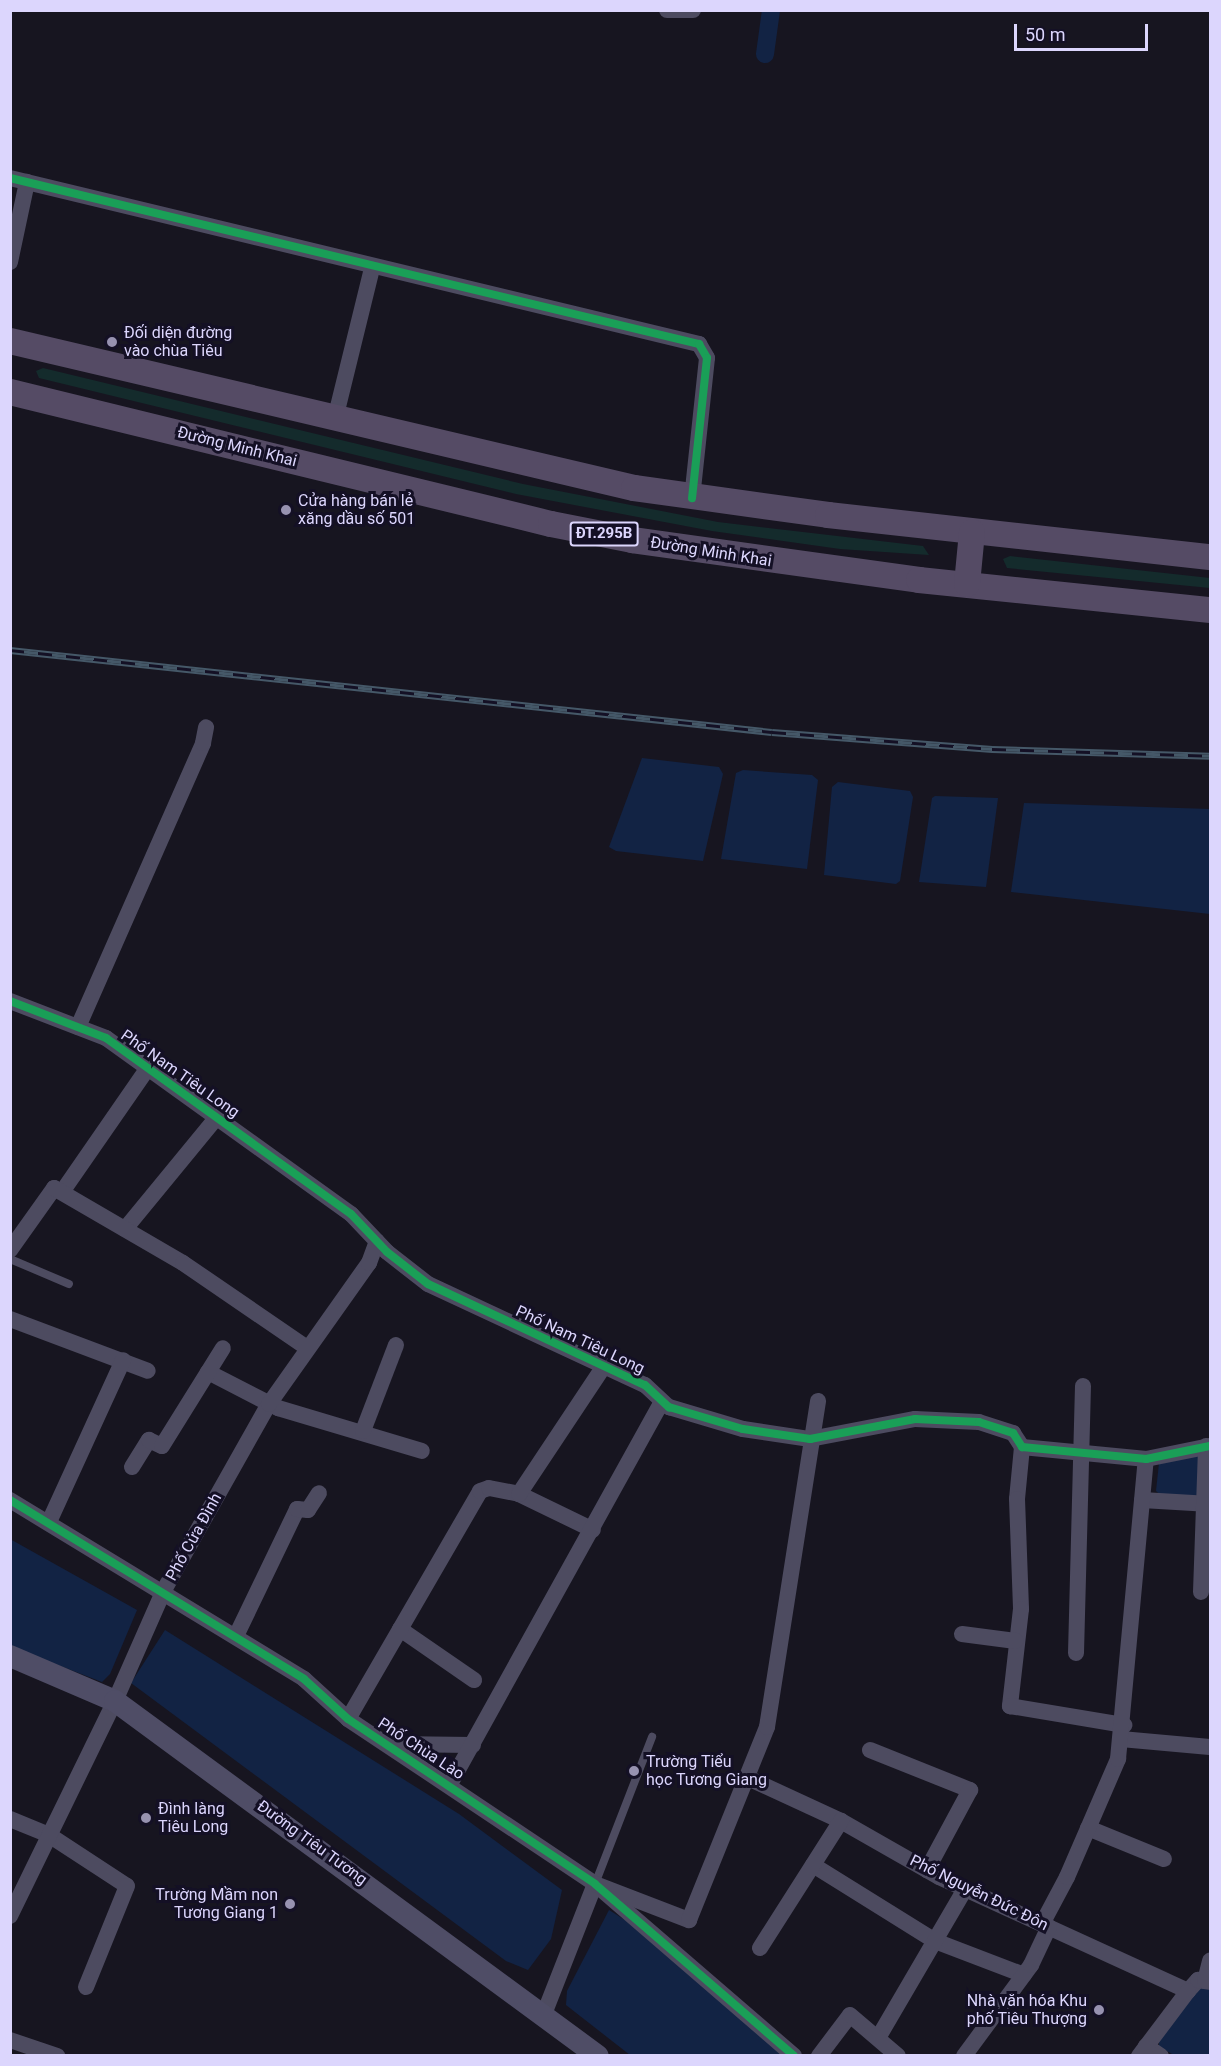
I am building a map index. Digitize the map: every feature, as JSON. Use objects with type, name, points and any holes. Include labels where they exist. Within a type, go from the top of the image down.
[{"type":"main road","points":[[10,341],[581,477],[692,498],[972,532],[1210,557]]},
{"type":"main road","name":"Đường Minh Khai","points":[[10,392],[551,524],[728,555],[1210,610]]},
{"type":"main road","points":[[967,584],[972,532]]},
{"type":"street","points":[[667,10],[693,10]]},
{"type":"street","points":[[10,178],[372,268],[699,344],[707,358],[692,498]]},
{"type":"street","points":[[10,262],[27,182]]},
{"type":"street","points":[[335,419],[372,268]]},
{"type":"street","points":[[78,1027],[203,743],[206,727]]},
{"type":"street","name":"Phố Nam Tiêu Long","points":[[10,1000],[106,1038],[351,1214],[377,1241],[428,1284],[645,1385],[661,1403],[743,1429],[810,1439],[915,1419],[979,1422],[1013,1433],[1022,1447]]},
{"type":"street","points":[[62,1192],[148,1068]]},
{"type":"street","points":[[125,1229],[217,1117]]},
{"type":"street","points":[[10,1250],[54,1188],[125,1229],[307,1348]]},
{"type":"street","name":"Phố Cửa Đình","points":[[10,1916],[115,1701],[164,1590],[269,1404],[369,1263],[377,1241]]},
{"type":"street","points":[[10,1319],[148,1371]]},
{"type":"street","points":[[363,1431],[396,1345]]},
{"type":"street","points":[[132,1467],[149,1440],[162,1446],[223,1348]]},
{"type":"street","points":[[49,1522],[123,1360]]},
{"type":"street","points":[[519,1494],[604,1366]]},
{"type":"street","points":[[208,1372],[269,1404],[422,1451]]},
{"type":"street","points":[[1076,1653],[1083,1386]]},
{"type":"street","points":[[544,2014],[595,1884],[689,1920],[767,1727],[810,1439],[818,1401]]},
{"type":"street","points":[[450,1784],[593,1530],[661,1403]]},
{"type":"street","points":[[1201,1592],[1207,1449],[1146,1459],[1022,1447],[1017,1499],[1021,1609],[1010,1707],[1122,1732],[1210,1747]]},
{"type":"street","points":[[964,2055],[1024,1975],[1118,1759],[1146,1459]]},
{"type":"street","points":[[348,1719],[480,1491],[489,1488],[519,1494],[593,1530]]},
{"type":"street","points":[[236,1636],[297,1509],[308,1510],[319,1493]]},
{"type":"street","name":"Phố Chùa Lào","points":[[10,1500],[164,1590],[304,1679],[348,1719],[450,1784],[595,1884],[794,2055]]},
{"type":"street","points":[[1142,1500],[1206,1504]]},
{"type":"street","points":[[400,1629],[474,1680]]},
{"type":"street","points":[[962,1634],[1016,1641]]},
{"type":"street","name":"Đường Tiêu Tương","points":[[10,1656],[115,1701],[598,2055]]},
{"type":"street","points":[[388,1744],[473,1745]]},
{"type":"street","points":[[870,1750],[970,1790],[927,1870]]},
{"type":"street","name":"Phố Nguyễn Đức Đôn","points":[[748,1778],[841,1821],[927,1870],[964,1888],[1188,1991]]},
{"type":"street","points":[[10,1819],[49,1835],[127,1886],[86,1987]]},
{"type":"street","points":[[760,1948],[841,1821]]},
{"type":"street","points":[[1088,1828],[1164,1859]]},
{"type":"street","points":[[813,1865],[935,1941],[1024,1975]]},
{"type":"street","points":[[878,2038],[964,1888]]},
{"type":"street","points":[[1161,2055],[1143,2051],[1198,1980],[1208,1982],[1210,1961]]},
{"type":"street","points":[[819,2055],[850,2015],[898,2055]]},
{"type":"street","points":[[10,2040],[56,2055]]},
{"type":"lane","points":[[10,1259],[69,1284]]},
{"type":"lane","points":[[595,1884],[652,1737]]},
{"type":"green space","points":[[43,368],[523,484],[718,522],[923,546],[929,555],[840,549],[712,531],[516,494],[39,378],[36,371]]},
{"type":"green space","points":[[1010,556],[1210,578],[1210,588],[1007,568],[1003,559]]},
{"type":"water","points":[[642,758],[719,767],[723,774],[703,861],[616,851],[609,847]]},
{"type":"water","points":[[743,770],[812,775],[818,780],[807,869],[721,859],[736,773]]},
{"type":"water","points":[[838,782],[910,791],[913,797],[900,881],[896,884],[824,875],[832,787]]},
{"type":"water","points":[[935,796],[998,798],[986,887],[919,882],[932,798]]},
{"type":"water","points":[[1024,803],[1210,809],[1210,914],[1011,892]]},
{"type":"water","points":[[1210,1453],[1210,1498],[1164,1498],[1156,1491],[1159,1463]]},
{"type":"water","points":[[10,1539],[137,1610],[110,1674],[102,1682],[11,1647]]},
{"type":"water","points":[[165,1630],[459,1814],[562,1890],[551,1939],[528,1970],[506,1961],[131,1683]]},
{"type":"water","points":[[609,1910],[625,1920],[783,2055],[630,2055],[566,2005],[567,1991]]},
{"type":"water","points":[[1199,1987],[1210,1989],[1210,2055],[1174,2055],[1159,2047],[1159,2041]]},
{"type":"waterway","points":[[765,54],[771,10]]},
{"type":"railway","points":[[10,650],[772,732],[992,749],[1210,756]]},
{"type":"cycle path","points":[[10,178],[699,344],[707,358],[692,498]]},
{"type":"cycle path","points":[[10,1001],[106,1038],[351,1214],[387,1252],[428,1284],[645,1385],[669,1407],[743,1429],[810,1439],[915,1419],[979,1422],[1013,1433],[1022,1447],[1146,1459],[1210,1446]]},
{"type":"cycle path","points":[[10,1500],[304,1679],[348,1719],[595,1884],[794,2056]]},
{"type":"place","name":"Đối diện đường vào chùa Tiêu","points":[[112,342]]},
{"type":"place","name":"Cửa hàng bán lẻ xăng dầu số 501","points":[[286,510]]},
{"type":"place","name":"Trường Tiểu học Tương Giang","points":[[634,1771]]},
{"type":"place","name":"Đình làng Tiêu Long","points":[[146,1818]]},
{"type":"place","name":"Trường Mầm non Tương Giang 1","points":[[290,1904]]},
{"type":"place","name":"Nhà văn hóa Khu phố Tiêu Thượng","points":[[1099,2010]]}]
